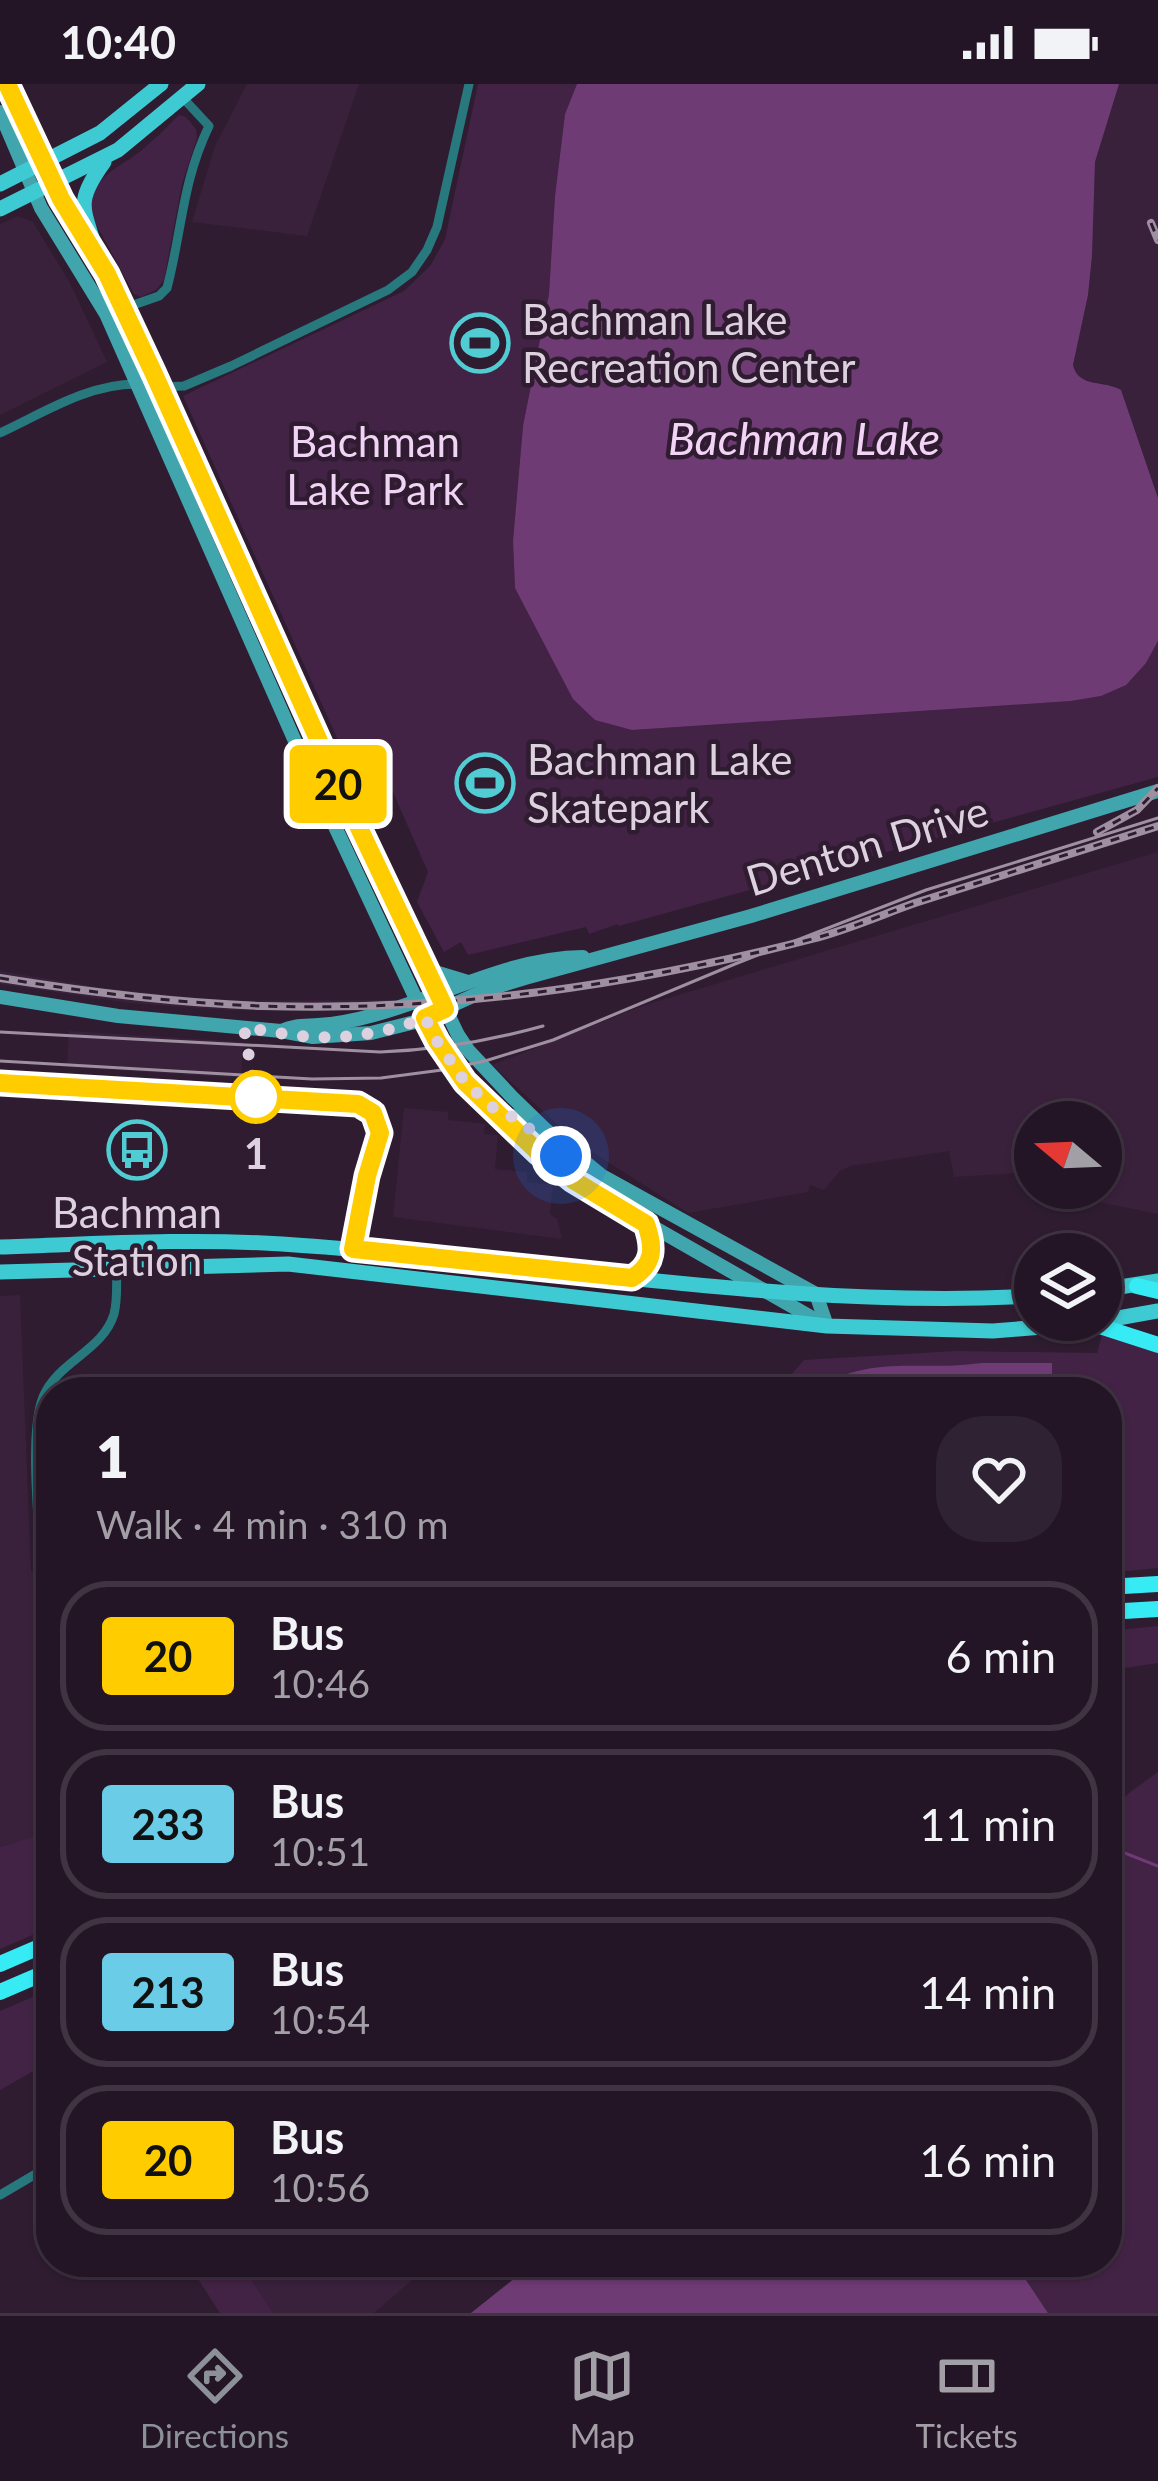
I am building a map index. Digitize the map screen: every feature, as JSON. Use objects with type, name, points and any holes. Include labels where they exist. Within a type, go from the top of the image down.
[{"type":"highway","points":[[1137,1286],[1158,1292]]},
{"type":"highway","points":[[1122,1333],[1158,1345]]},
{"type":"highway","points":[[1122,1586],[1158,1584]]},
{"type":"highway","points":[[1122,1611],[1158,1609]]},
{"type":"highway","points":[[0,1964],[36,1948]]},
{"type":"highway","points":[[0,1992],[36,1976]]},
{"type":"main road","points":[[7,84],[54,184],[123,309],[458,1035],[546,1130],[602,1176],[816,1294],[827,1326]]},
{"type":"main road","points":[[0,184],[100,133],[161,84]]},
{"type":"main road","points":[[0,208],[109,155],[198,84]]},
{"type":"main road","points":[[0,112],[41,208],[106,314],[298,748],[437,1041],[465,1082],[573,1180],[827,1326]]},
{"type":"main road","points":[[97,257],[83,200],[109,155]]},
{"type":"main road","points":[[136,384],[160,388]]},
{"type":"main road","points":[[221,575],[240,567]]},
{"type":"main road","points":[[298,748],[318,739]]},
{"type":"main road","name":"Denton Drive","points":[[0,997],[313,1037],[396,1028],[486,990],[751,916],[1158,790]]},
{"type":"main road","points":[[321,796],[340,812],[359,849],[370,852]]},
{"type":"main road","name":"Denton Drive","points":[[281,1031],[293,1025],[358,1019],[503,970],[563,957],[595,957]]},
{"type":"main road","points":[[425,969],[468,982]]},
{"type":"main road","points":[[499,1113],[517,1118],[561,1156],[572,1151]]},
{"type":"main road","points":[[632,1278],[648,1265],[653,1252],[646,1224]]},
{"type":"main road","points":[[0,1247],[212,1241],[353,1249],[816,1294],[929,1299],[1014,1296]]},
{"type":"main road","points":[[117,1268],[121,1244]]},
{"type":"main road","points":[[350,1271],[353,1249]]},
{"type":"main road","points":[[0,1272],[275,1264],[827,1326],[1014,1329]]},
{"type":"main road","points":[[546,1295],[549,1271]]},
{"type":"main road","points":[[1122,1287],[1158,1281]]},
{"type":"main road","points":[[1122,1317],[1158,1311]]},
{"type":"street","points":[[160,388],[184,386],[231,366],[388,290],[412,272],[437,227],[469,84]]},
{"type":"street","points":[[106,314],[159,296],[167,288],[181,208],[209,126],[182,98]]},
{"type":"street","points":[[0,433],[89,392],[136,384]]},
{"type":"street","points":[[56,1377],[108,1329],[116,1305],[117,1268]]},
{"type":"street","points":[[0,2195],[36,2174]]},
{"type":"shaded area","points":[[247,84],[359,84],[307,236],[192,222],[215,146]]},
{"type":"shaded area","points":[[1119,84],[1158,84],[1158,498],[1121,391],[1081,379],[1073,365],[1088,295],[1095,162]]},
{"type":"shaded area","points":[[18,216],[33,222],[70,283],[107,362],[0,415],[0,224]]},
{"type":"shaded area","points":[[1158,852],[1158,1214],[1122,1207],[1122,1101],[1014,1101],[1014,1173],[954,1177],[949,1151],[850,1166],[824,1190],[810,1185],[808,1192],[688,1213],[578,1143],[492,1065],[645,1005]]},
{"type":"shaded area","points":[[0,971],[224,1001],[397,1000],[374,1010],[227,1010],[130,1003],[0,984]]},
{"type":"shaded area","points":[[69,1031],[243,1042],[241,1078],[67,1067]]},
{"type":"shaded area","points":[[404,1108],[448,1112],[448,1120],[485,1124],[484,1134],[498,1135],[495,1169],[527,1172],[527,1182],[553,1185],[550,1214],[557,1219],[562,1239],[393,1217]]},
{"type":"shaded area","points":[[20,1295],[31,1571],[36,1571],[36,1837],[0,1847],[0,1296]]},
{"type":"shaded area","points":[[250,2277],[416,2277],[374,2313],[273,2313]]},
{"type":"green space","name":"Bachman Lake Park","points":[[478,84],[577,84],[565,114],[549,294],[523,426],[513,541],[515,588],[632,730],[1101,696],[1146,663],[1158,641],[1158,777],[589,934],[586,927],[468,955],[461,942],[444,952],[417,902],[428,872],[371,742],[342,749],[183,396],[404,291],[431,265],[445,239]]},
{"type":"green space","points":[[179,115],[196,129],[197,138],[182,184],[164,280],[141,297],[134,294],[92,217],[94,192],[105,176]]},
{"type":"green space","points":[[1100,1341],[1121,1341],[1158,1353],[1158,1568],[1122,1572],[1122,1377],[789,1377],[804,1360],[956,1351],[1097,1353]]},
{"type":"green space","points":[[1158,1626],[1158,1663],[1122,1668],[1122,1630]]},
{"type":"green space","points":[[1158,1772],[1158,2313],[1048,2313],[1024,2277],[1122,2277],[1122,1800]]},
{"type":"green space","points":[[36,1836],[36,1933],[0,1949],[0,1847]]},
{"type":"green space","points":[[36,1995],[36,2070],[0,2090],[0,2011]]},
{"type":"green space","points":[[197,2277],[250,2277],[273,2313],[220,2313]]},
{"type":"water","name":"Bachman Lake","points":[[577,84],[1119,84],[1095,162],[1088,295],[1073,365],[1080,377],[1121,390],[1158,498],[1158,641],[1126,685],[1071,701],[632,730],[595,720],[573,699],[515,588],[513,541],[523,426],[549,294],[565,114]]},
{"type":"water","points":[[1052,1363],[1052,1377],[839,1377],[874,1368]]},
{"type":"water","points":[[516,2277],[1024,2277],[1048,2313],[471,2313]]},
{"type":"waterway","points":[[1122,1852],[1158,1866]]},
{"type":"tram line","points":[[0,1061],[312,1079],[381,1078],[485,1061],[553,1040],[926,890],[1158,818]]},
{"type":"tram line","points":[[0,1032],[380,1052],[462,1044],[543,1026]]},
{"type":"railway","points":[[1151,223],[1158,240]]},
{"type":"railway","points":[[1097,832],[1137,810],[1158,788]]},
{"type":"railway","points":[[0,978],[131,996],[262,1006],[401,1005],[539,992],[677,970],[812,939],[1158,826]]},
{"type":"bus line","name":"20","points":[[0,1083],[358,1104],[373,1113],[380,1133],[353,1249],[632,1278],[648,1265],[653,1252],[646,1224],[573,1180],[539,1153],[465,1082],[437,1041],[425,1018],[445,1009],[442,1002],[107,274],[61,199],[7,84]]},
{"type":"place","name":"Bachman Lake Recreation Center","points":[[480,343]]},
{"type":"place","name":"Bachman Lake Skatepark","points":[[485,783]]},
{"type":"place","name":"1","points":[[256,1097]]},
{"type":"place","name":"Bachman Station","points":[[137,1150]]},
{"type":"route","points":[[256,1097],[244,1028],[340,1037],[425,1018],[465,1082],[499,1113],[517,1118],[561,1156]]}]
